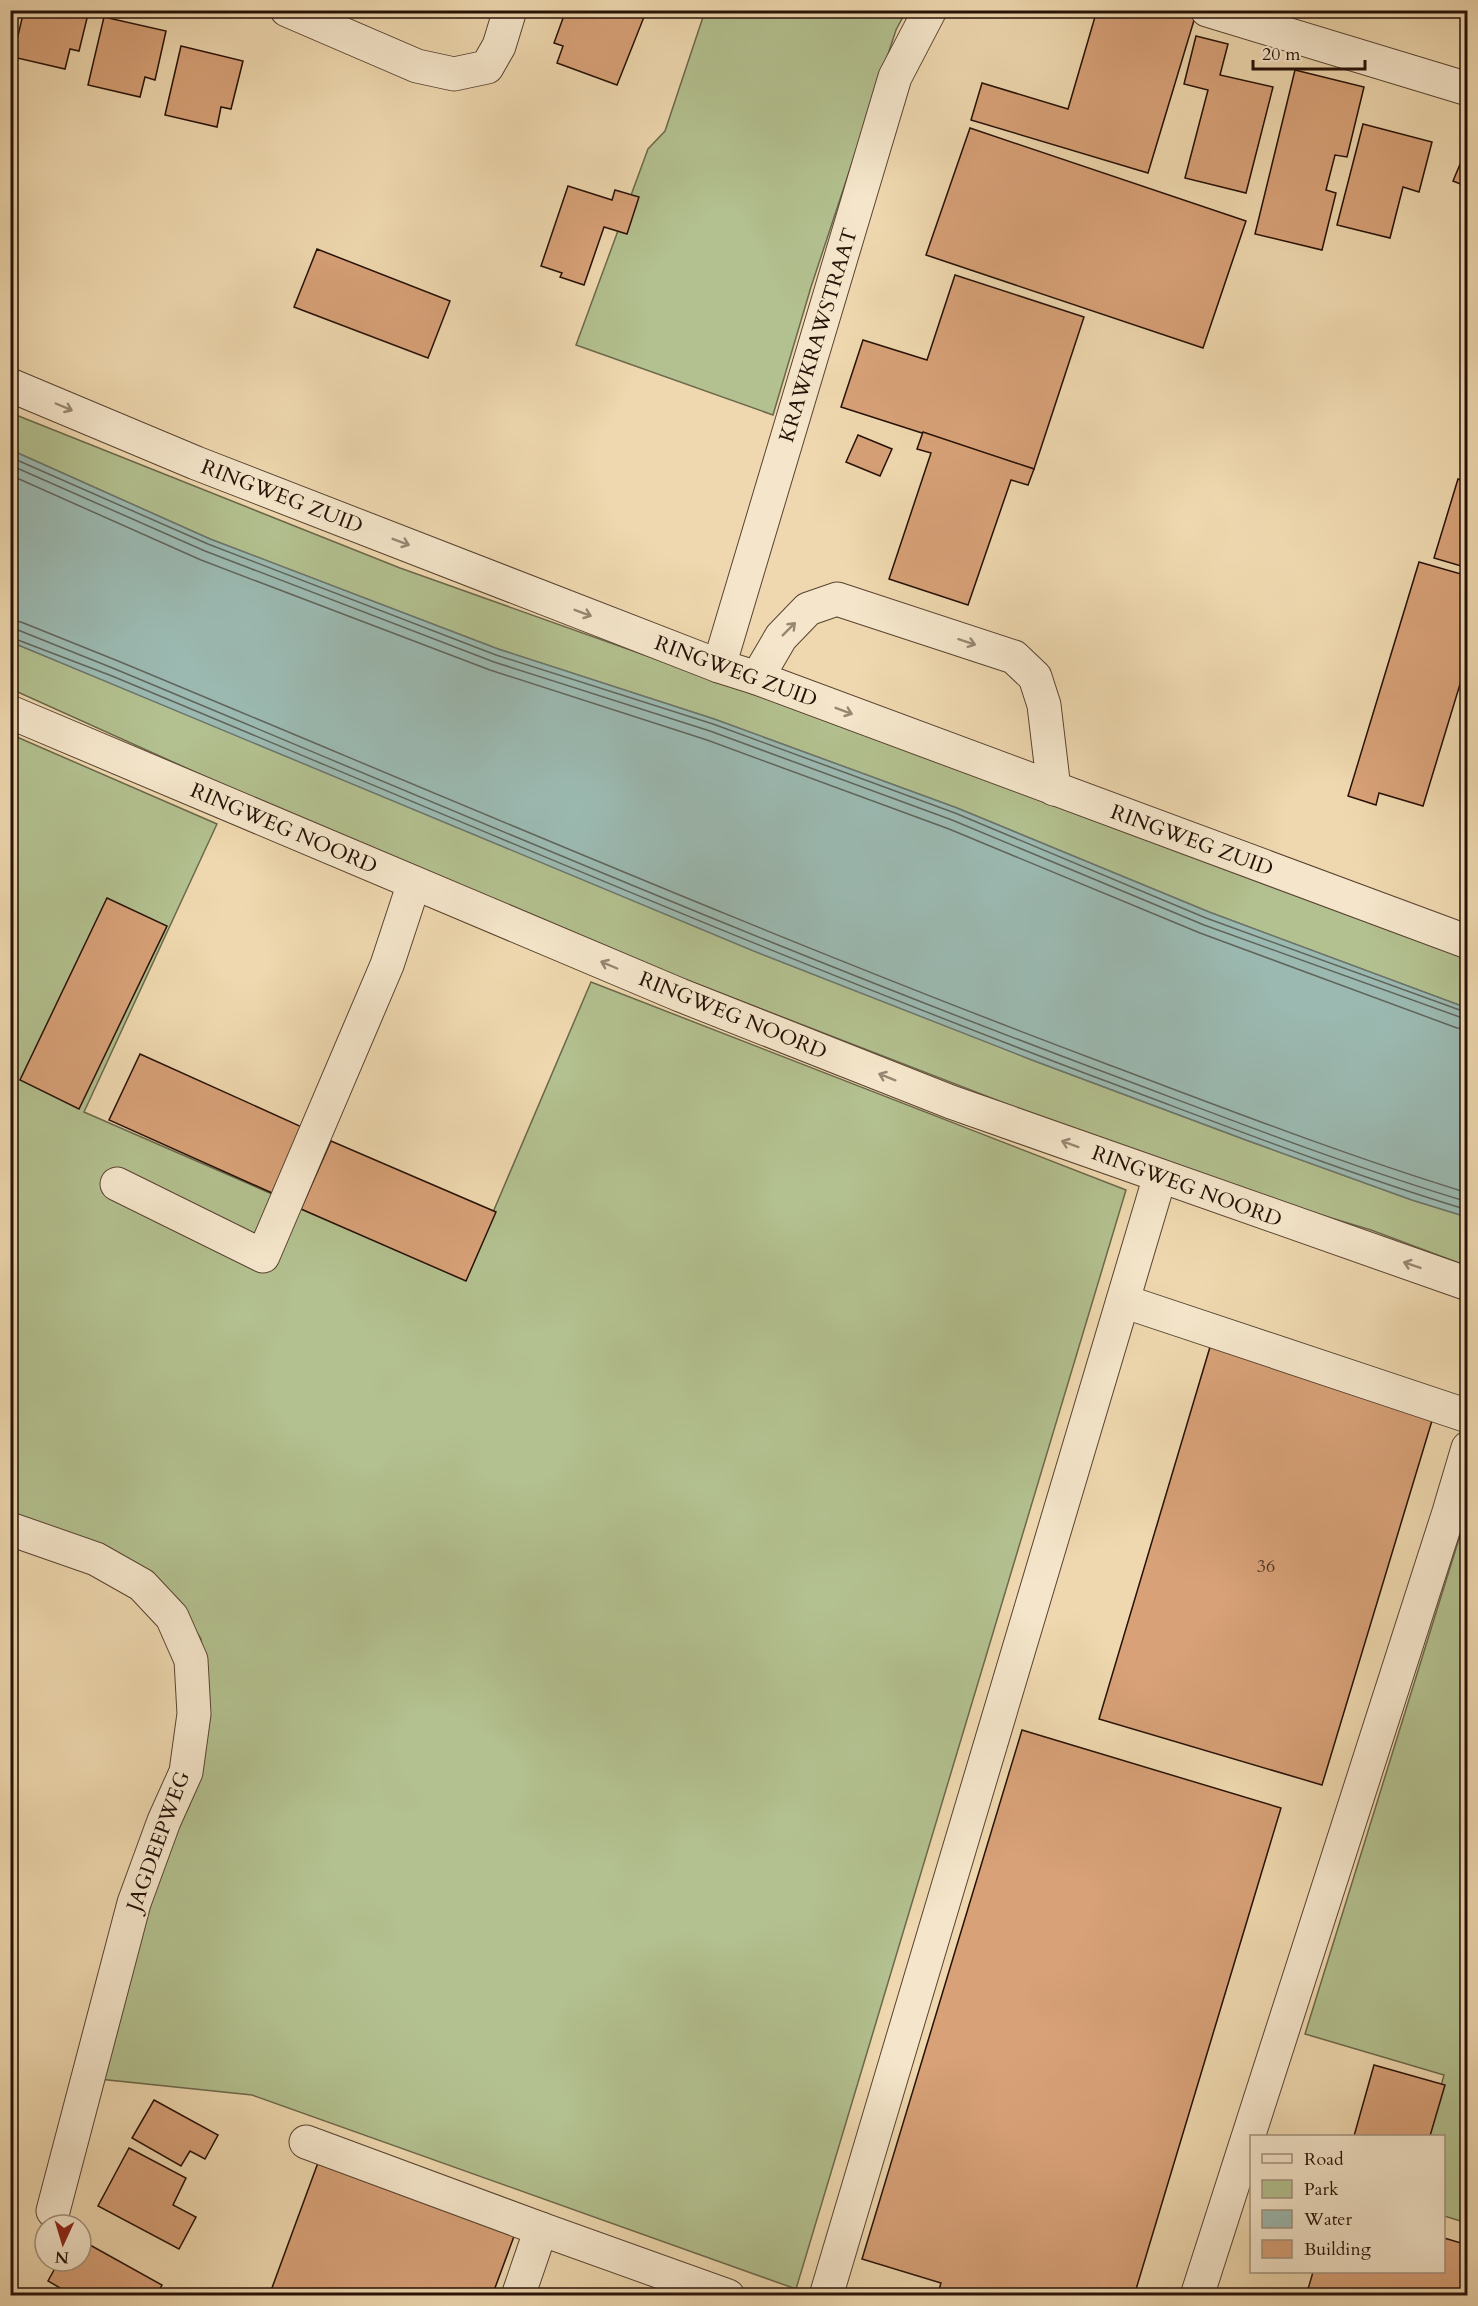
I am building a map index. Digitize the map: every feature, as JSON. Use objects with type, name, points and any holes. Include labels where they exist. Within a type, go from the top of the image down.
[{"type":"street","points":[[287,10],[417,66],[454,74],[487,67],[499,46],[510,10]]},
{"type":"street","name":"KRAWKRAWSTRAAT","points":[[719,666],[895,77],[930,10]]},
{"type":"street","points":[[1207,10],[1467,89]]},
{"type":"street","name":"RINGWEG ZUID","points":[[10,384],[196,463],[719,666],[757,678],[1467,942]]},
{"type":"street","points":[[757,678],[781,637],[808,609],[837,599],[1014,657],[1035,677],[1044,705],[1054,789]]},
{"type":"street","name":"RINGWEG NOORD","points":[[10,712],[680,994],[940,1098],[1467,1284]]},
{"type":"street","points":[[117,1184],[263,1256],[387,965],[414,883]]},
{"type":"street","points":[[826,2295],[1160,1176]]},
{"type":"street","points":[[1123,1301],[1467,1416]]},
{"type":"street","points":[[1197,2295],[1449,1512],[1467,1448]]},
{"type":"street","name":"JAGDEEPWEG","points":[[10,1529],[96,1558],[142,1586],[172,1617],[191,1660],[195,1714],[186,1772],[164,1821],[134,1902],[53,2211]]},
{"type":"street","points":[[306,2142],[728,2295]]},
{"type":"street","points":[[518,2295],[541,2229]]},
{"type":"green space","points":[[705,11],[906,11],[896,30],[811,287],[773,415],[576,345],[648,149],[665,131]]},
{"type":"green space","points":[[11,413],[400,568],[740,689],[1467,957],[1467,1008],[1209,912],[957,808],[714,719],[498,649],[210,539],[11,450]]},
{"type":"green space","points":[[11,642],[1032,1060],[1412,1200],[1467,1217],[1467,1266],[1371,1230],[1248,1193],[1038,1116],[653,967],[244,794],[11,689]]},
{"type":"green space","points":[[10,734],[217,824],[84,1112],[465,1278],[591,982],[1126,1190],[796,2289],[252,2095],[99,2079],[138,1908],[189,1806],[203,1754],[207,1682],[201,1639],[180,1606],[11,1515]]},
{"type":"green space","points":[[1463,1526],[1467,1527],[1467,2223],[1445,2216],[1445,2135],[1427,2135],[1444,2075],[1305,2034]]},
{"type":"water","points":[[11,450],[210,539],[498,649],[714,719],[957,808],[1209,912],[1467,1008],[1467,1217],[1412,1200],[1246,1140],[1032,1060],[756,952],[11,642]]},
{"type":"building","points":[[24,10],[89,10],[79,51],[70,49],[65,69],[13,57]]},
{"type":"building","points":[[566,10],[628,10],[644,17],[617,85],[557,63],[563,46],[554,43]]},
{"type":"building","points":[[1097,10],[1172,10],[1195,17],[1148,173],[971,120],[982,83],[1068,109]]},
{"type":"building","points":[[104,17],[166,31],[155,80],[145,77],[140,97],[88,85]]},
{"type":"building","points":[[1196,36],[1228,44],[1220,75],[1273,87],[1246,193],[1185,178],[1208,90],[1184,84]]},
{"type":"building","points":[[181,46],[243,61],[231,109],[221,107],[217,127],[165,115]]},
{"type":"building","points":[[1295,70],[1364,87],[1347,157],[1335,155],[1326,190],[1336,193],[1322,250],[1255,234]]},
{"type":"building","points":[[1363,124],[1432,142],[1419,192],[1403,187],[1390,238],[1337,225]]},
{"type":"building","points":[[970,128],[1246,221],[1203,348],[926,255]]},
{"type":"building","points":[[1468,145],[1468,187],[1453,181]]},
{"type":"building","points":[[568,186],[612,200],[615,190],[639,197],[627,234],[604,227],[584,285],[560,277],[562,273],[541,266]]},
{"type":"building","points":[[317,249],[450,301],[428,358],[294,307]]},
{"type":"building","points":[[955,275],[1084,317],[1034,469],[841,407],[863,340],[927,360]]},
{"type":"building","points":[[923,432],[1034,469],[1028,485],[1011,480],[968,605],[889,579],[931,453],[917,449]]},
{"type":"building","points":[[858,435],[892,449],[880,476],[846,462]]},
{"type":"building","points":[[1458,479],[1468,482],[1468,568],[1434,558]]},
{"type":"building","points":[[1419,562],[1468,576],[1468,658],[1423,806],[1379,793],[1376,805],[1348,796]]},
{"type":"building","points":[[107,898],[167,926],[79,1109],[20,1080]]},
{"type":"building","points":[[140,1054],[302,1127],[272,1193],[109,1120]]},
{"type":"building","points":[[331,1141],[496,1212],[466,1281],[301,1209]]},
{"type":"building","points":[[1210,1347],[1434,1414],[1322,1785],[1099,1719]]},
{"type":"building","points":[[1022,1730],[1281,1808],[1134,2296],[937,2296],[941,2283],[862,2259]]},
{"type":"building","points":[[1374,2065],[1445,2085],[1430,2135],[1354,2135]]},
{"type":"building","points":[[154,2100],[218,2135],[205,2159],[190,2151],[181,2166],[132,2138]]},
{"type":"building","points":[[129,2148],[186,2178],[173,2205],[196,2217],[179,2249],[98,2206]]},
{"type":"building","points":[[319,2160],[516,2231],[492,2296],[269,2296]]},
{"type":"building","points":[[1445,2238],[1468,2245],[1468,2296],[1306,2296],[1313,2273],[1445,2273]]},
{"type":"building","points":[[93,2247],[162,2285],[156,2296],[74,2296],[48,2281],[52,2273],[93,2273]]}]
